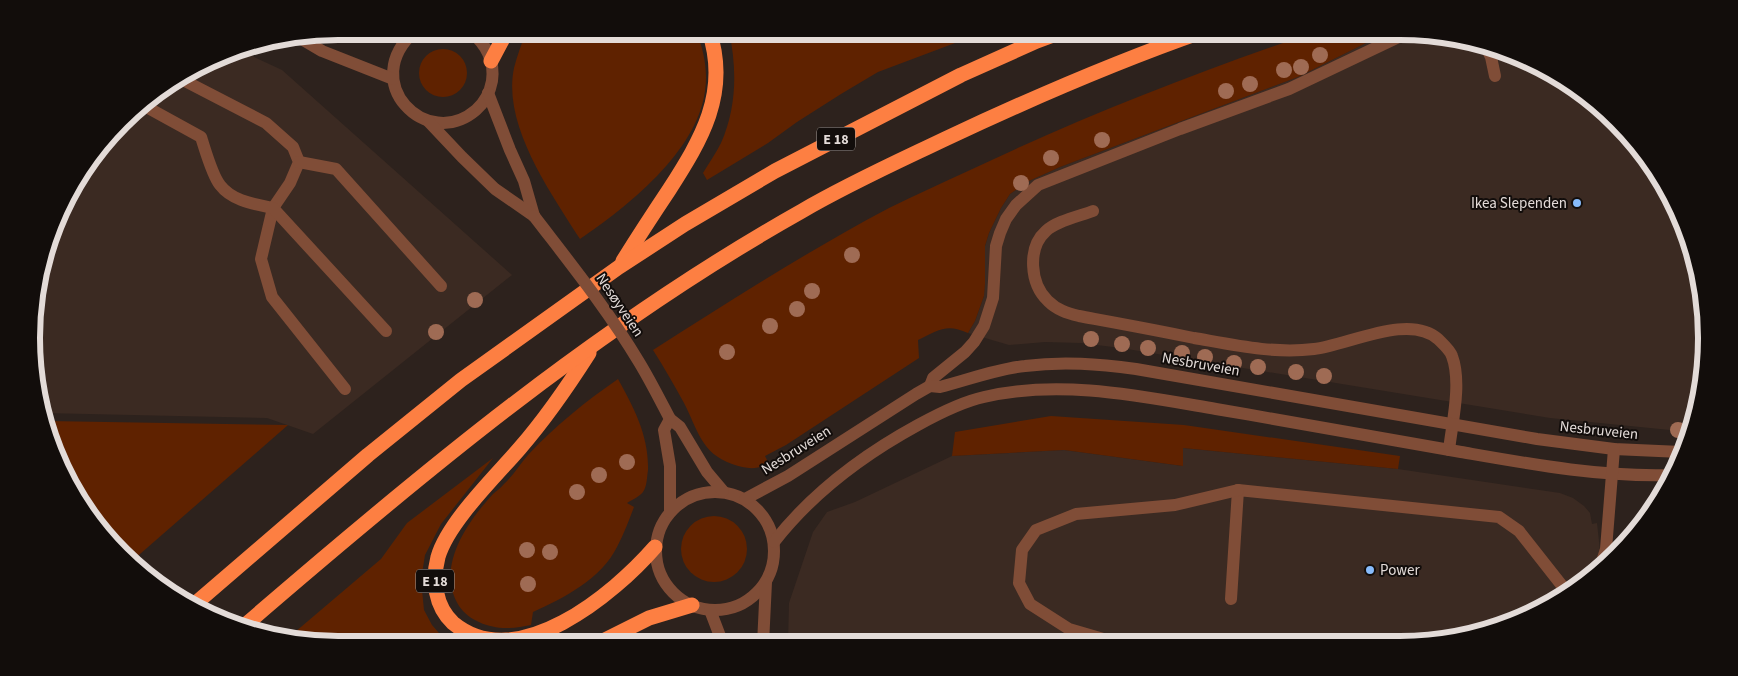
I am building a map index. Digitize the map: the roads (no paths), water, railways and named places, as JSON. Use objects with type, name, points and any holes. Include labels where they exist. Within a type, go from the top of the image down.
[{"type":"highway","points":[[491,61],[502,40]]},
{"type":"highway","name":"E 18","points":[[619,267],[700,138],[716,91],[718,67],[712,40]]},
{"type":"highway","name":"E 18","points":[[198,601],[331,486],[461,380],[619,267],[685,224],[775,171],[871,120],[1040,40]]},
{"type":"highway","name":"E 18","points":[[249,622],[489,421],[662,298],[794,216],[894,163],[1062,86],[1181,40]]},
{"type":"highway","name":"E 18","points":[[471,636],[449,619],[440,606],[436,592],[435,576],[438,556],[444,542],[456,524],[521,448],[557,402],[594,346]]},
{"type":"highway","name":"E 18","points":[[535,636],[566,623],[610,593],[634,572],[655,547]]},
{"type":"highway","points":[[613,636],[649,618],[692,605]]},
{"type":"street","points":[[307,42],[322,51],[393,79],[393,65],[397,52],[405,40]]},
{"type":"street","points":[[428,121],[442,123],[456,121],[470,115],[481,106],[488,93],[493,72],[486,48],[480,40]]},
{"type":"street","points":[[930,386],[933,378],[965,352],[974,342],[984,326],[993,298],[996,246],[1000,234],[1016,205],[1038,186],[1180,129],[1289,89],[1392,40]]},
{"type":"street","points":[[1489,54],[1495,76]]},
{"type":"street","name":"Nesøyveien","points":[[393,79],[397,93],[404,105],[415,115],[428,121],[495,189],[534,216],[621,334],[670,419],[680,427],[707,472],[723,492]]},
{"type":"street","points":[[186,82],[266,123],[293,147],[299,162],[290,183],[273,208],[261,259],[272,297],[345,389]]},
{"type":"street","name":"Nesøyveien","points":[[488,93],[501,129],[524,181],[534,216]]},
{"type":"street","points":[[149,108],[201,137],[219,184],[231,195],[249,203],[273,208],[386,331]]},
{"type":"street","points":[[299,162],[336,169],[441,286]]},
{"type":"street","points":[[1093,211],[1054,225],[1047,230],[1034,250],[1033,261],[1038,288],[1042,295],[1058,309],[1079,316],[1270,350],[1316,349],[1389,331],[1420,330],[1436,337],[1452,355],[1456,386],[1449,450]]},
{"type":"street","name":"Nesbruveien","points":[[745,498],[781,480],[930,386],[940,387],[1005,370],[1056,363],[1097,364],[1349,405],[1537,439],[1614,448],[1675,452]]},
{"type":"street","points":[[774,542],[793,518],[847,470],[891,440],[934,416],[971,400],[1015,392],[1058,388],[1131,396],[1311,425],[1449,450],[1612,475],[1664,475]]},
{"type":"street","points":[[670,419],[664,430],[670,466],[670,512]]},
{"type":"street","points":[[1604,555],[1614,448]]},
{"type":"street","points":[[1093,636],[1069,629],[1030,604],[1019,583],[1022,550],[1036,530],[1076,514],[1175,505],[1238,490],[1499,517],[1519,531],[1563,587]]},
{"type":"street","points":[[1230,599],[1238,490]]},
{"type":"street","points":[[763,636],[766,582],[774,563],[774,542],[768,524],[757,508],[745,498],[723,492],[708,492],[694,495],[680,502],[670,512],[660,528],[655,547],[657,565],[664,582],[676,596],[692,605],[710,610],[734,607],[752,597],[766,582]]},
{"type":"street","points":[[710,610],[720,636]]},
{"type":"place","name":"Ikea Slependen","points":[[1577,203]]},
{"type":"place","name":"Power","points":[[1370,570]]}]
